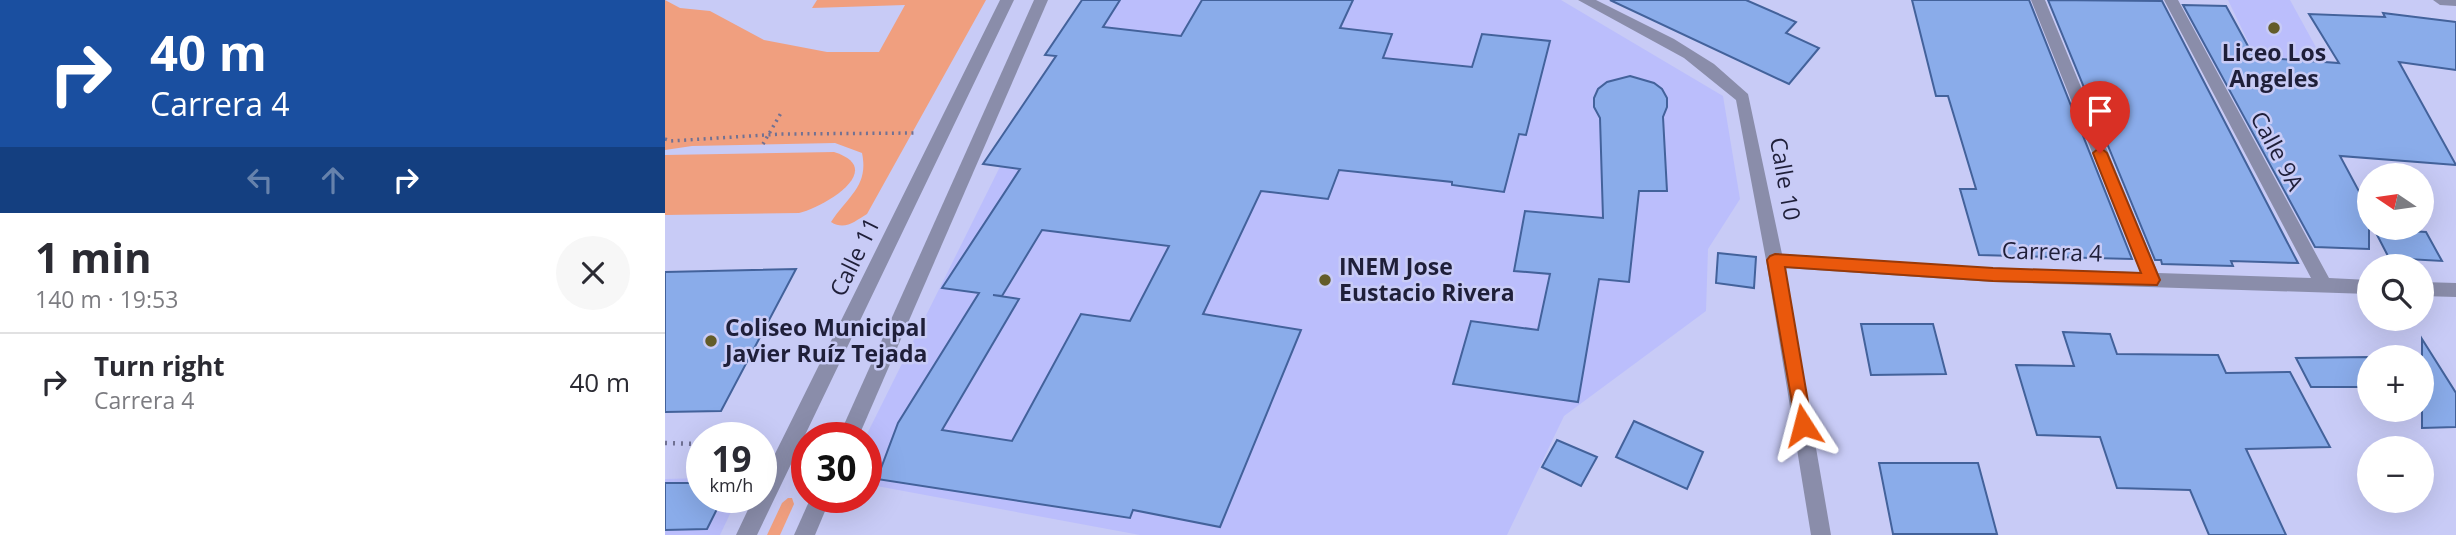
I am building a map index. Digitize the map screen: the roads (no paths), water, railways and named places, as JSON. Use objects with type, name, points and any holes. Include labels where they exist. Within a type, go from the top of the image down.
[{"type":"street","name":"Calle 11","points":[[809,422],[942,133],[1007,0]]},
{"type":"street","points":[[855,422],[1041,0]]},
{"type":"street","name":"Calle 10","points":[[1585,0],[1662,40],[1726,79],[1743,98],[1775,260],[1821,535]]},
{"type":"street","points":[[2038,0],[2152,280]]},
{"type":"street","name":"Calle 9A","points":[[2171,0],[2324,286]]},
{"type":"street","points":[[2440,0],[2456,1]]},
{"type":"street","name":"Carrera 4","points":[[1775,260],[1993,275],[2357,287]]},
{"type":"street","points":[[2434,289],[2456,290]]},
{"type":"street","name":"Calle 11","points":[[746,535],[791,457]]},
{"type":"street","points":[[804,535],[814,513]]},
{"type":"place","name":"Liceo Los Angeles","points":[[2274,28]]},
{"type":"place","name":"INEM Jose Eustacio Rivera","points":[[1325,280]]},
{"type":"place","name":"Coliseo Municipal Javier Ruíz Tejada","points":[[711,341]]}]
